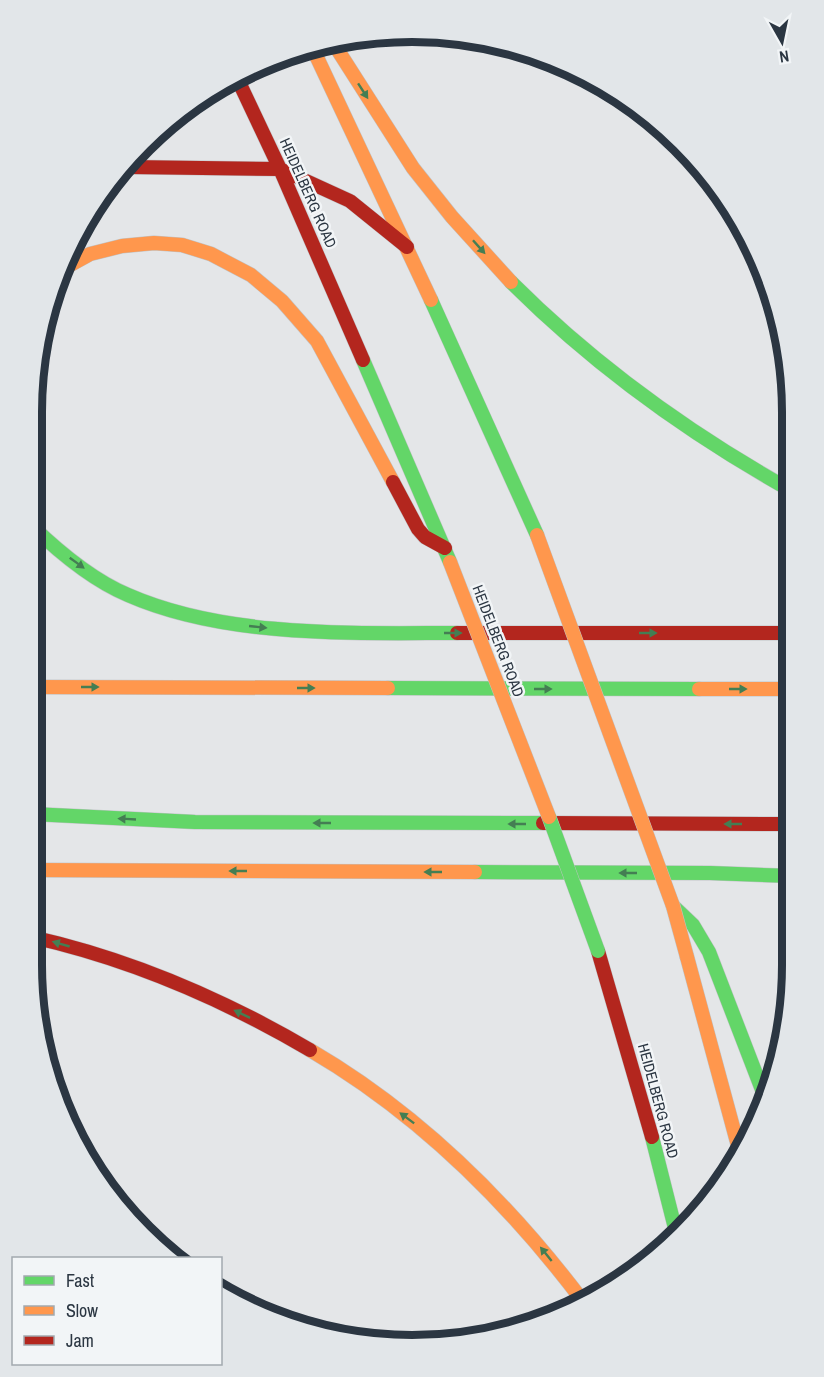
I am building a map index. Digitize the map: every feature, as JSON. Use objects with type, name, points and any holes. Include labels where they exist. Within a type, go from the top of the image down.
[{"type":"main road","points":[[338,50],[419,176],[453,219],[501,272],[560,331],[641,396],[704,441],[782,485]]},
{"type":"main road","points":[[316,55],[407,247],[537,535],[673,906],[737,1141]]},
{"type":"main road","name":"HEIDELBERG ROAD","points":[[240,85],[280,169],[445,548],[531,769],[598,951],[645,1107],[675,1226]]},
{"type":"main road","points":[[135,167],[280,169],[350,201],[407,247]]},
{"type":"main road","points":[[73,263],[90,254],[122,246],[154,243],[182,245],[211,254],[252,275],[282,302],[317,341],[418,529],[425,537],[445,548]]},
{"type":"main road","points":[[42,535],[83,568],[138,600],[171,610],[243,625],[287,630],[369,633],[782,633]]},
{"type":"main road","points":[[42,687],[782,689]]},
{"type":"main road","points":[[42,814],[195,822],[782,824]]},
{"type":"main road","points":[[42,870],[710,873],[782,876]]},
{"type":"main road","points":[[673,906],[693,925],[709,952],[761,1087]]},
{"type":"main road","points":[[42,940],[128,963],[209,998],[282,1033],[351,1076],[418,1126],[484,1186],[534,1239],[579,1296]]},
{"type":"traffic: fast","points":[[511,282],[576,342],[644,397],[716,446],[782,485]]},
{"type":"traffic: fast","points":[[431,300],[537,535]]},
{"type":"traffic: fast","points":[[363,360],[450,562]]},
{"type":"traffic: fast","points":[[42,535],[89,574],[115,589],[166,609],[206,619],[290,630],[457,633]]},
{"type":"traffic: fast","points":[[388,688],[699,689]]},
{"type":"traffic: fast","points":[[42,814],[195,822],[543,823]]},
{"type":"traffic: fast","points":[[549,817],[598,951]]},
{"type":"traffic: fast","points":[[475,872],[782,876]]},
{"type":"traffic: fast","points":[[673,906],[693,925],[709,952],[761,1087]]},
{"type":"traffic: fast","points":[[652,1137],[675,1226]]},
{"type":"traffic: slow","points":[[338,50],[413,168],[452,217],[511,282]]},
{"type":"traffic: slow","points":[[316,55],[431,300]]},
{"type":"traffic: slow","points":[[73,263],[90,254],[122,246],[154,243],[182,245],[211,254],[251,275],[282,301],[317,341],[393,482]]},
{"type":"traffic: slow","points":[[537,535],[673,906],[687,957]]},
{"type":"traffic: slow","points":[[450,562],[549,817]]},
{"type":"traffic: slow","points":[[42,687],[388,688]]},
{"type":"traffic: slow","points":[[699,689],[782,689]]},
{"type":"traffic: slow","points":[[42,870],[475,872]]},
{"type":"traffic: slow","points":[[687,957],[737,1141]]},
{"type":"traffic: slow","points":[[310,1050],[388,1102],[458,1162],[523,1228],[579,1296]]},
{"type":"traffic: jam","points":[[240,85],[280,169],[363,360]]},
{"type":"traffic: jam","points":[[135,167],[280,169],[350,201],[407,247]]},
{"type":"traffic: jam","points":[[393,482],[418,529],[425,537],[445,548]]},
{"type":"traffic: jam","points":[[457,633],[782,633]]},
{"type":"traffic: jam","points":[[543,823],[782,824]]},
{"type":"traffic: jam","points":[[42,939],[105,957],[175,983],[244,1014],[310,1050]]},
{"type":"traffic: jam","points":[[598,951],[652,1137]]}]
